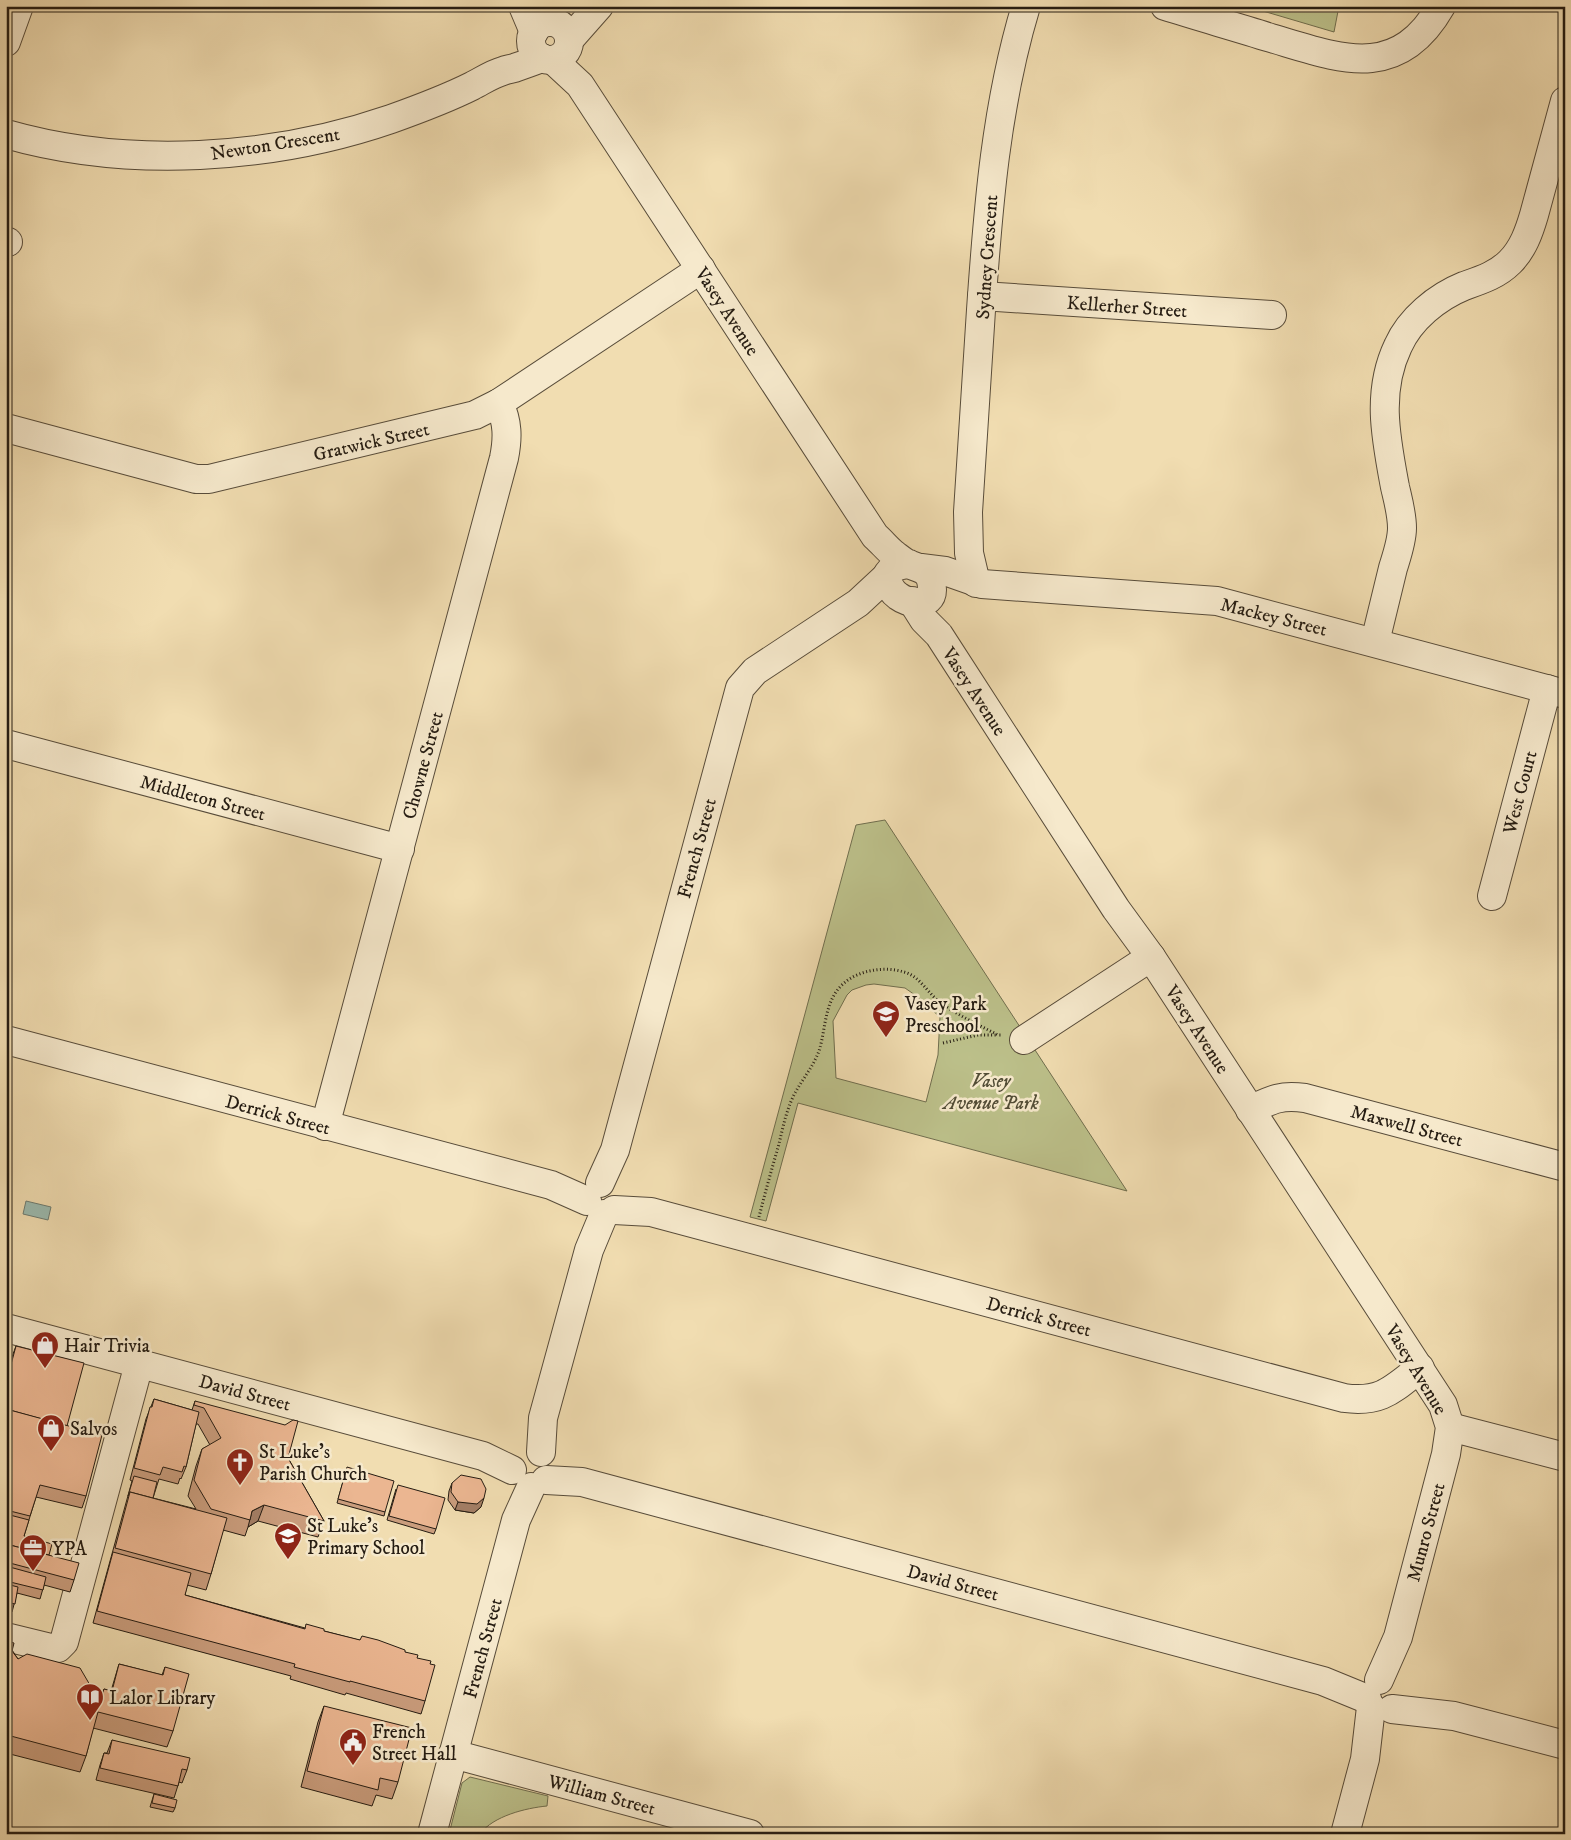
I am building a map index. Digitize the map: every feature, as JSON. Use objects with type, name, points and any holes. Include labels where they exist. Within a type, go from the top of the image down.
[{"type":"street","points":[[6,42],[19,6]]},
{"type":"street","name":"Vasey Avenue","points":[[523,6],[549,37],[875,536],[893,553],[912,582],[924,620],[939,635],[1116,909],[1150,957],[1420,1368],[1443,1405],[1450,1427]]},
{"type":"street","name":"Sydney Crescent","points":[[976,583],[969,553],[968,512],[991,187],[1011,67],[1026,6]]},
{"type":"street","points":[[1165,6],[1333,56],[1366,59],[1380,57],[1410,43],[1424,32],[1441,6]]},
{"type":"street","name":"Newton Crescent","points":[[6,134],[98,151],[134,154],[196,155],[270,148],[353,131],[392,119],[444,99],[503,70],[549,37],[598,7]]},
{"type":"street","points":[[1375,642],[1399,546],[1402,525],[1384,421],[1386,381],[1391,362],[1398,344],[1410,327],[1427,309],[1447,295],[1496,274],[1520,250],[1529,232],[1565,101]]},
{"type":"street","name":"Gratwick Street","points":[[6,428],[202,480],[475,415],[499,403],[701,269]]},
{"type":"street","name":"Kellerher Street","points":[[982,296],[1272,315]]},
{"type":"street","name":"Chowne Street","points":[[325,1126],[504,458],[507,426],[499,403]]},
{"type":"street","name":"Sydney Crescent","points":[[912,582],[955,548],[968,512]]},
{"type":"street","name":"Mackey Street","points":[[912,582],[956,574],[976,583],[1216,601],[1556,691]]},
{"type":"street","name":"French Street","points":[[432,1834],[740,688],[755,671],[858,603],[880,597],[912,582]]},
{"type":"street","name":"West Court","points":[[1492,896],[1556,691]]},
{"type":"street","name":"Middleton Street","points":[[6,744],[400,850]]},
{"type":"street","points":[[1015,1038],[1150,957]]},
{"type":"street","name":"Derrick Street","points":[[6,1040],[1344,1398],[1363,1400],[1380,1397],[1420,1368]]},
{"type":"street","name":"Maxwell Street","points":[[1250,1110],[1283,1096],[1305,1098],[1565,1167]]},
{"type":"street","name":"David Street","points":[[6,1328],[1565,1745]]},
{"type":"street","points":[[6,1637],[51,1648],[58,1648],[64,1642],[139,1364]]},
{"type":"street","points":[[1450,1427],[1565,1457]]},
{"type":"street","name":"Munro Street","points":[[1345,1834],[1446,1454],[1450,1427]]},
{"type":"street","name":"William Street","points":[[453,1754],[750,1834]]},
{"type":"path","points":[[754,1240],[790,1103],[812,1068],[822,1041],[829,1008],[842,985],[852,977],[866,972],[894,970],[905,972],[912,975],[939,1002],[998,1035]]},
{"type":"path","points":[[943,1043],[978,1035],[998,1035],[1015,1038]]},
{"type":"green space","points":[[1246,6],[1339,6],[1334,32]]},
{"type":"green space","name":"Vasey Avenue Park","points":[[885,820],[1127,1191],[798,1103],[766,1221],[750,1217],[856,825]],"holes":[[[874,984],[905,988],[940,1017],[938,1055],[926,1102],[836,1078],[833,1021],[847,995],[852,990]]]},
{"type":"green space","points":[[470,1777],[548,1796],[547,1806],[510,1814],[493,1822],[480,1834],[449,1834],[462,1783]]},
{"type":"water","points":[[26,1201],[51,1207],[48,1220],[23,1214]]},
{"type":"building","points":[[16,1346],[84,1363],[67,1426],[6,1409],[6,1383]]},
{"type":"building","points":[[154,1399],[199,1412],[186,1467],[184,1466],[182,1472],[163,1467],[160,1475],[134,1468],[150,1407],[152,1407]]},
{"type":"building","name":"St Luke's Parish Church","points":[[195,1401],[285,1425],[293,1420],[298,1421],[288,1458],[324,1521],[264,1505],[252,1511],[250,1520],[211,1509],[194,1480],[202,1449],[221,1438],[204,1408],[194,1405]]},
{"type":"building","points":[[6,1409],[102,1435],[86,1496],[40,1485],[30,1516],[6,1510]]},
{"type":"building","points":[[347,1467],[394,1481],[385,1512],[338,1499]]},
{"type":"building","points":[[461,1475],[481,1479],[486,1489],[484,1498],[477,1504],[458,1502],[451,1492],[452,1483]]},
{"type":"building","points":[[134,1476],[157,1482],[153,1498],[130,1492],[128,1496]]},
{"type":"building","points":[[398,1485],[445,1498],[436,1529],[389,1516]]},
{"type":"building","points":[[130,1492],[227,1518],[211,1574],[115,1548]]},
{"type":"building","points":[[6,1514],[29,1520],[24,1536],[52,1544],[49,1555],[6,1544]]},
{"type":"building","points":[[6,1544],[79,1563],[74,1580],[6,1562]]},
{"type":"building","points":[[113,1552],[191,1573],[185,1595],[305,1629],[306,1624],[324,1629],[324,1631],[360,1640],[362,1636],[378,1640],[405,1650],[405,1652],[418,1655],[417,1658],[431,1661],[430,1664],[435,1665],[425,1701],[294,1667],[295,1664],[97,1611]]},
{"type":"building","points":[[6,1566],[46,1577],[43,1590],[6,1581]]},
{"type":"building","points":[[6,1584],[18,1587],[15,1604],[6,1602]]},
{"type":"building","name":"Lalor Library","points":[[6,1641],[14,1643],[12,1651],[18,1659],[27,1654],[80,1668],[97,1697],[101,1698],[104,1689],[112,1691],[119,1664],[163,1675],[165,1667],[189,1674],[173,1731],[98,1712],[86,1756],[7,1735],[6,1737]]},
{"type":"building","name":"French Street Hall","points":[[324,1706],[412,1728],[398,1782],[380,1778],[378,1790],[307,1771]]},
{"type":"building","points":[[112,1740],[190,1758],[187,1770],[182,1769],[178,1786],[100,1768],[104,1753],[109,1754]]},
{"type":"building","points":[[154,1794],[177,1800],[175,1808],[152,1803]]},
{"type":"place","name":"Vasey Park Preschool","points":[[886,1038]]},
{"type":"place","name":"Hair Trivia","points":[[45,1369]]},
{"type":"place","name":"Salvos","points":[[51,1452]]},
{"type":"place","name":"St Luke's Parish Church","points":[[240,1486]]},
{"type":"place","name":"St Luke's Primary School","points":[[288,1560]]},
{"type":"place","name":"YPA","points":[[33,1572]]},
{"type":"place","name":"Lalor Library","points":[[90,1721]]},
{"type":"place","name":"French Street Hall","points":[[353,1766]]}]
